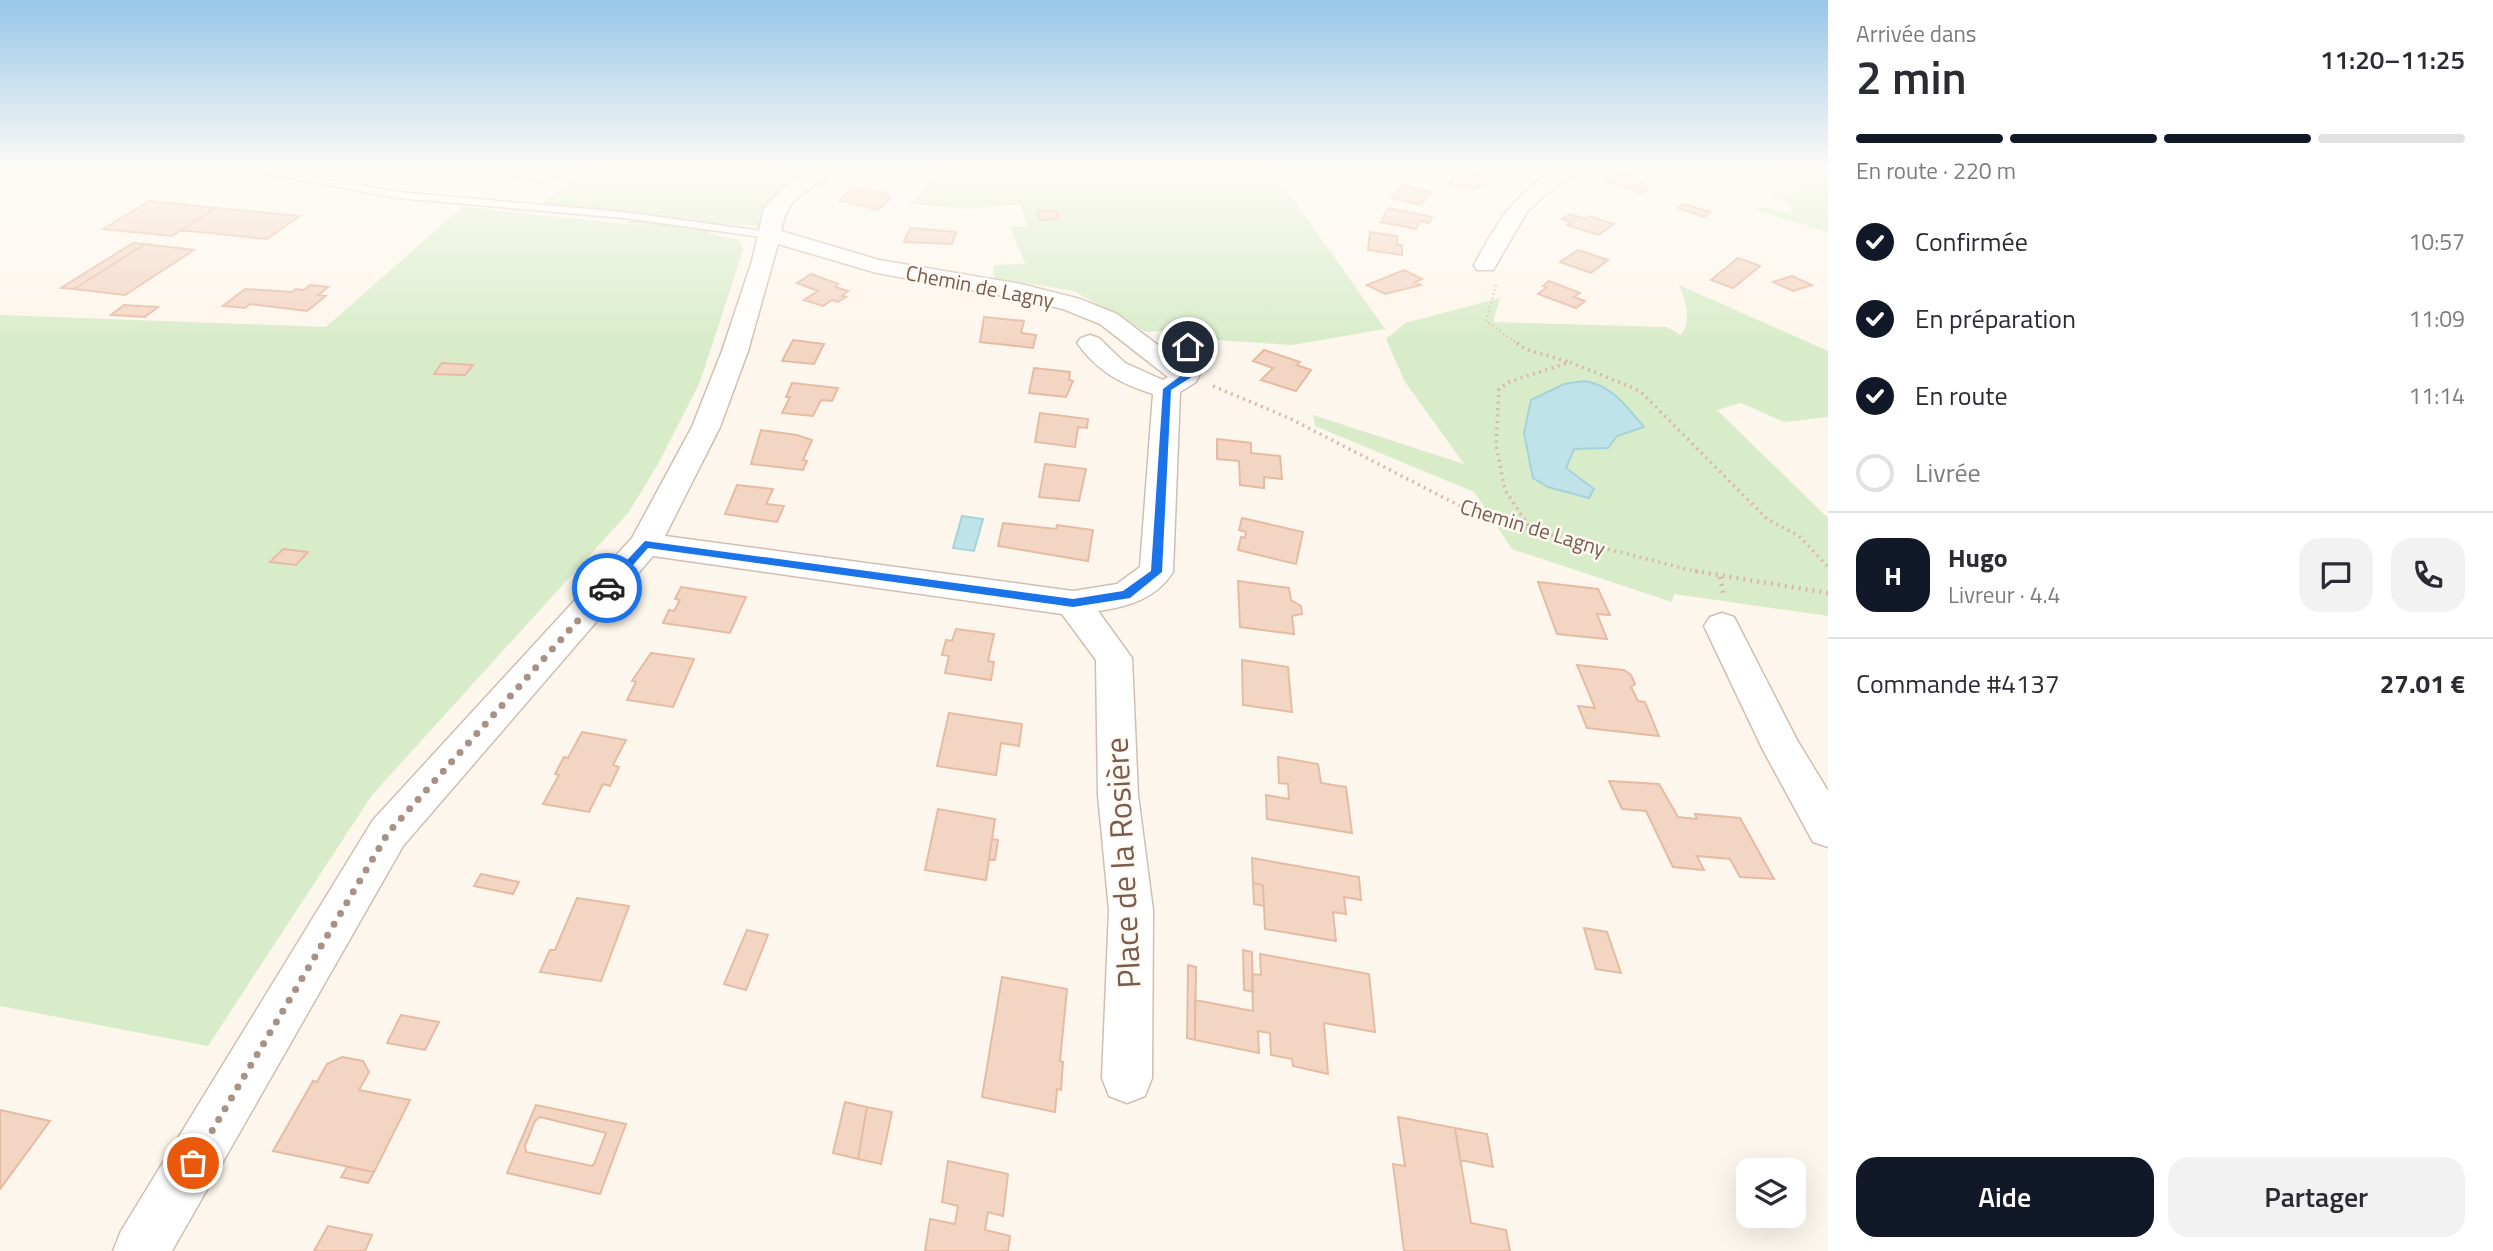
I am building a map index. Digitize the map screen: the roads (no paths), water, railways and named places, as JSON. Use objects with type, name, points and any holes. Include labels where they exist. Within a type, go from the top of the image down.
[{"type":"street","points":[[141,1251],[388,833],[645,544],[706,428],[735,351],[770,236],[770,227]]},
{"type":"street","points":[[1485,265],[1505,227]]},
{"type":"street","name":"Chemin de Lagny","points":[[770,236],[890,270],[991,284],[1052,298],[1087,310],[1126,332],[1168,369],[1177,382]]},
{"type":"street","points":[[645,544],[1073,603],[1126,595],[1156,572],[1177,382],[1194,361],[1181,336]]},
{"type":"street","points":[[1090,343],[1111,368],[1133,380],[1177,382]]},
{"type":"street","name":"Place de la Rosière","points":[[1073,603],[1114,657],[1118,795],[1131,910],[1127,1078]]},
{"type":"street","points":[[1722,626],[1783,750],[1828,829]]},
{"type":"lane","name":"Chemin de Lagny","points":[[710,227],[770,236]]},
{"type":"water","points":[[1584,381],[1611,392],[1644,427],[1617,436],[1608,448],[1574,449],[1566,468],[1594,489],[1589,498],[1548,487],[1533,478],[1524,433],[1531,400],[1564,384]]},
{"type":"water","points":[[962,516],[983,519],[974,551],[953,548]]}]
